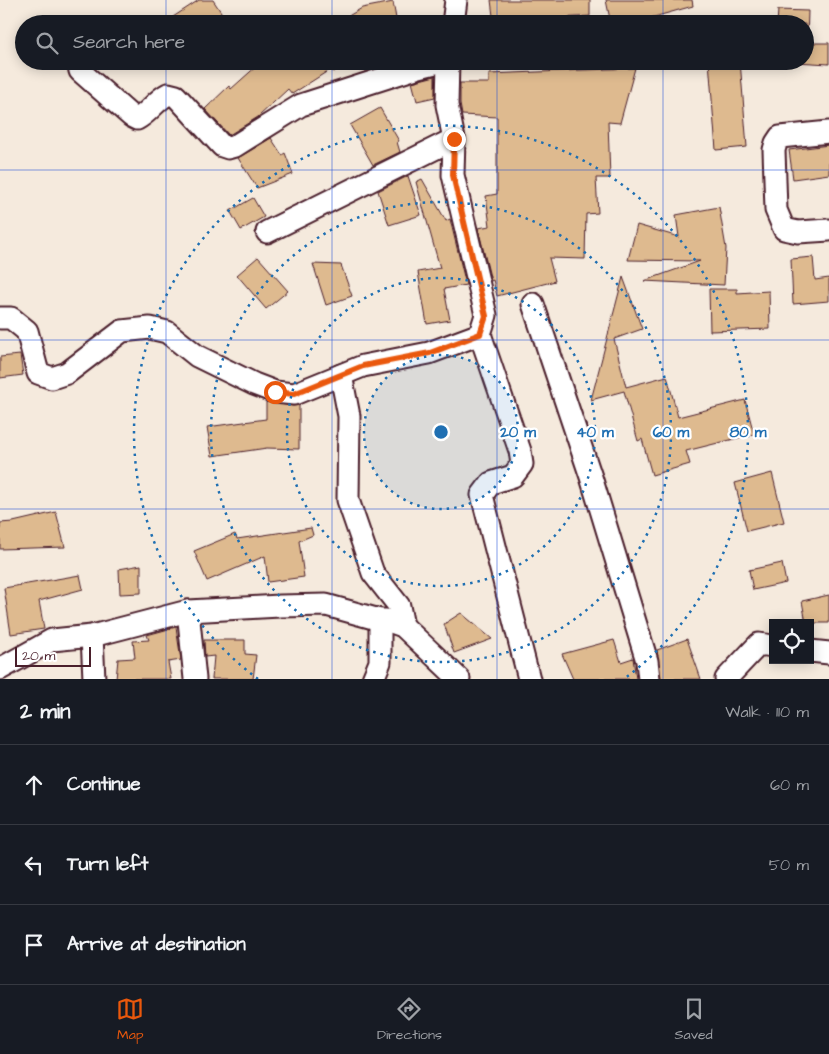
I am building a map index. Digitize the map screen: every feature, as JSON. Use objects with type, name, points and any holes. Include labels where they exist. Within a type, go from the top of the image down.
[{"type":"street","points":[[454,15],[456,0]]},
{"type":"street","points":[[80,70],[131,116],[137,119],[162,97],[168,94],[176,96],[222,146],[228,148],[235,146],[300,104],[408,70]]},
{"type":"street","points":[[448,70],[447,105],[454,139],[453,175],[486,316],[480,334],[520,451],[522,464],[513,476],[491,483],[482,494],[529,679]]},
{"type":"street","points":[[829,132],[780,137],[774,150],[776,210],[784,229],[798,232],[829,230]]},
{"type":"street","points":[[267,232],[454,139]]},
{"type":"street","points":[[533,304],[591,477],[650,679]]},
{"type":"street","points":[[0,318],[11,318],[26,331],[38,372],[52,378],[67,373],[122,331],[150,328],[167,332],[197,356],[254,384],[275,392],[294,394],[363,366],[430,353],[480,334]]},
{"type":"street","points":[[341,375],[348,416],[348,500],[373,572],[399,606],[403,626]]},
{"type":"street","points":[[0,669],[52,640],[92,636],[188,611],[326,605],[403,626],[459,679]]},
{"type":"street","points":[[188,611],[195,679]]},
{"type":"street","points":[[373,679],[380,662],[380,620]]},
{"type":"street","points":[[92,636],[94,679]]},
{"type":"street","points":[[726,679],[759,644],[769,645]]},
{"type":"street","points":[[814,651],[829,653]]},
{"type":"building","points":[[199,0],[213,0],[223,15],[176,15]]},
{"type":"building","points":[[491,0],[590,0],[590,15],[493,15]]},
{"type":"building","points":[[606,0],[692,0],[693,6],[661,15],[609,15]]},
{"type":"building","points":[[393,2],[395,15],[350,15],[362,8]]},
{"type":"building","points":[[778,10],[808,11],[808,15],[778,15]]},
{"type":"building","points":[[814,43],[829,43],[829,64],[814,63]]},
{"type":"building","points":[[252,70],[329,70],[292,94],[288,89],[258,117],[229,135],[205,109],[229,86],[231,89]]},
{"type":"building","points":[[634,70],[620,123],[608,122],[610,178],[596,178],[598,213],[586,214],[585,259],[549,258],[555,281],[497,296],[493,280],[491,281],[478,228],[490,226],[486,196],[497,194],[497,117],[462,115],[460,104],[460,83],[489,83],[489,74]]},
{"type":"building","points":[[710,70],[741,70],[747,147],[716,150]]},
{"type":"building","points":[[435,76],[435,97],[417,101],[412,82]]},
{"type":"building","points":[[380,108],[399,141],[397,142],[400,152],[373,165],[350,125]]},
{"type":"building","points":[[271,138],[282,155],[285,153],[293,174],[257,188],[238,158]]},
{"type":"building","points":[[829,145],[829,174],[793,179],[789,150]]},
{"type":"building","points":[[408,176],[421,215],[389,225],[378,191]]},
{"type":"building","points":[[422,179],[446,221],[450,219],[466,285],[444,289],[450,320],[427,324],[418,272],[440,268],[416,182]]},
{"type":"building","points":[[253,198],[264,217],[241,230],[230,211]]},
{"type":"building","points":[[719,207],[726,248],[724,285],[644,281],[700,261],[628,260],[637,225],[679,237],[676,215]]},
{"type":"building","points":[[258,257],[288,291],[266,309],[237,275]]},
{"type":"building","points":[[813,257],[815,280],[829,278],[829,301],[793,304],[791,259]]},
{"type":"building","points":[[313,264],[341,265],[352,296],[326,305]]},
{"type":"building","points":[[623,277],[642,329],[614,339],[626,387],[667,376],[678,417],[745,400],[754,434],[686,451],[690,464],[652,475],[642,439],[638,441],[624,391],[591,400]]},
{"type":"building","points":[[709,289],[737,289],[737,293],[769,291],[770,329],[710,331]]},
{"type":"building","points":[[20,355],[23,375],[0,378],[0,357]]},
{"type":"building","points":[[266,402],[293,406],[299,405],[299,449],[267,448],[212,456],[207,427],[266,419]]},
{"type":"building","points":[[772,473],[784,522],[747,531],[735,483]]},
{"type":"building","points":[[56,512],[65,547],[0,549],[0,523],[13,522]]},
{"type":"building","points":[[311,528],[313,535],[299,541],[304,577],[268,582],[265,556],[207,581],[194,551],[235,534],[237,539]]},
{"type":"building","points":[[782,563],[786,583],[753,590],[749,570]]},
{"type":"building","points":[[141,565],[141,593],[120,594],[119,569]]},
{"type":"building","points":[[80,575],[83,589],[39,601],[44,629],[11,634],[4,588]]},
{"type":"building","points":[[829,595],[829,623],[814,623],[814,619],[805,619],[802,601]]},
{"type":"building","points":[[461,613],[492,639],[454,653],[444,624]]},
{"type":"building","points":[[176,627],[181,660],[168,662],[171,679],[116,679],[118,659],[135,658],[133,641],[149,640],[147,635]]},
{"type":"building","points":[[687,639],[701,679],[661,679],[657,650]]},
{"type":"building","points":[[204,640],[245,640],[245,654],[256,655],[253,679],[212,679],[214,656],[205,657]]},
{"type":"building","points":[[614,640],[621,662],[633,658],[636,679],[573,679],[562,654]]},
{"type":"route","points":[[275,392],[294,394],[363,366],[430,353],[480,334],[486,316],[453,175],[454,139]]}]
